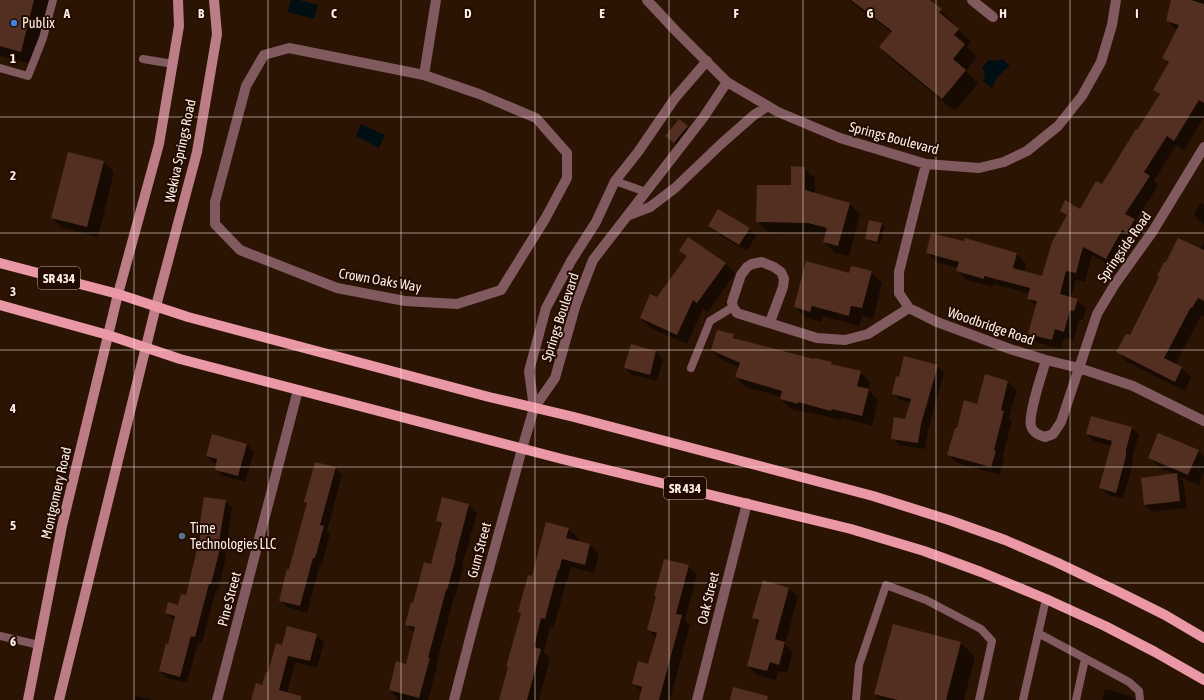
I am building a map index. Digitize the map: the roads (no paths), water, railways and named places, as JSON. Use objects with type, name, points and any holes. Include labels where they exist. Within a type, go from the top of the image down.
[{"type":"main road","name":"Wekiva Springs Road","points":[[118,294],[159,144],[179,26],[178,0]]},
{"type":"main road","name":"Wekiva Springs Road","points":[[156,306],[197,152],[217,34],[214,0]]},
{"type":"main road","name":"SR 434","points":[[0,263],[118,294],[188,317],[489,397],[873,496],[949,520],[1005,540],[1056,562],[1165,615],[1204,638]]},
{"type":"main road","name":"Montgomery Road","points":[[28,700],[62,526],[118,294]]},
{"type":"main road","name":"SR 434","points":[[0,305],[108,335],[180,359],[522,449],[851,529],[924,551],[981,572],[1105,626],[1204,680]]},
{"type":"main road","points":[[59,700],[156,306]]},
{"type":"street","points":[[424,75],[436,0]]},
{"type":"street","name":"Springs Boulevard","points":[[647,0],[727,82],[778,112],[840,138],[926,164],[979,168],[1004,162],[1027,151],[1058,126],[1082,96],[1101,62],[1112,25],[1116,0]]},
{"type":"street","points":[[972,0],[993,17]]},
{"type":"street","name":"Crown Oaks Way","points":[[289,48],[424,75],[479,94],[536,118],[567,153],[567,178],[545,219],[501,290],[457,304],[406,301],[337,288],[240,250],[216,224],[215,202],[246,86],[264,55],[289,48]]},
{"type":"street","points":[[534,408],[529,371],[546,308],[571,261],[596,222],[615,181],[638,152],[675,98],[707,62]]},
{"type":"street","name":"Springs Boulevard","points":[[534,408],[555,378],[576,304],[593,260],[703,118],[727,82]]},
{"type":"street","points":[[628,215],[650,207],[675,188],[721,144],[754,115],[768,106]]},
{"type":"street","name":"Springside Road","points":[[1046,360],[1031,414],[1031,425],[1035,433],[1045,437],[1053,434],[1061,422],[1097,314],[1115,284],[1153,232],[1204,148]]},
{"type":"street","points":[[770,322],[783,287],[784,280],[781,272],[774,267],[762,262],[752,264],[747,267],[741,275],[732,302],[733,307],[737,312],[817,338],[845,340],[868,334],[909,308],[899,293],[899,272],[926,164]]},
{"type":"street","name":"Woodbridge Road","points":[[909,308],[937,322],[1010,349],[1079,368],[1133,386],[1204,421]]},
{"type":"street","name":"Pine Street","points":[[217,700],[298,390]]},
{"type":"street","name":"Gum Street","points":[[454,700],[534,408]]},
{"type":"street","name":"Oak Street","points":[[697,700],[747,503]]},
{"type":"lane","points":[[0,68],[28,76],[42,38],[53,0]]},
{"type":"lane","points":[[143,59],[172,64]]},
{"type":"lane","points":[[615,181],[646,192]]},
{"type":"lane","points":[[691,368],[710,322],[733,307]]},
{"type":"lane","points":[[856,700],[859,665],[886,585],[926,600],[981,629],[992,641],[979,700]]},
{"type":"lane","points":[[1023,700],[1046,599]]},
{"type":"lane","points":[[1038,634],[1129,682],[1139,692],[1140,700]]},
{"type":"lane","points":[[0,636],[39,645]]},
{"type":"lane","points":[[1076,700],[1085,659]]},
{"type":"place","name":"Publix","points":[[14,23]]},
{"type":"place","name":"Time Technologies LLC","points":[[182,536]]}]
